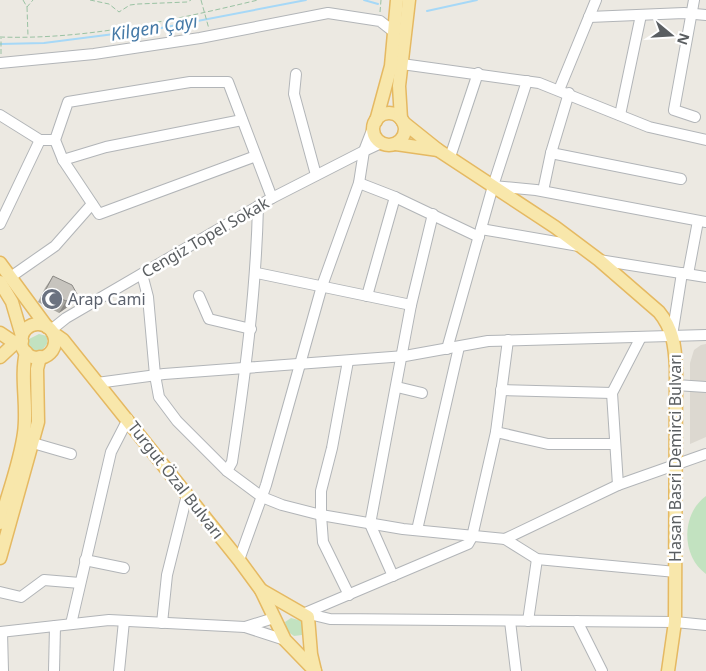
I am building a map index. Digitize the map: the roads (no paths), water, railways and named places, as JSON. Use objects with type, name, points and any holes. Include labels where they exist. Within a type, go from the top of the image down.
[{"type":"main road","points":[[397,0],[388,81],[375,123],[374,135],[381,143],[396,144],[405,132],[399,94],[409,0]]},
{"type":"main road","points":[[375,123],[388,114],[402,120]]},
{"type":"main road","name":"Hasan Basri Demirci Bulvarı","points":[[402,120],[438,150],[581,246],[659,312],[666,321],[672,336],[676,385],[675,622],[668,671]]},
{"type":"main road","name":"Hasan Basri Demirci Bulvarı","points":[[396,144],[438,150]]},
{"type":"main road","name":"Turgut Özal Bulvarı","points":[[0,263],[12,276],[51,330],[63,340],[88,373],[128,419],[239,560],[262,590],[285,640],[315,671]]},
{"type":"main road","points":[[0,282],[12,302],[22,345],[26,398],[24,434],[0,522]]},
{"type":"main road","points":[[0,558],[38,422],[37,369],[44,356],[54,345],[51,330],[32,325],[22,345],[2,356]]},
{"type":"main road","name":"Turgut Özal Bulvarı","points":[[0,333],[44,356],[52,352],[68,358],[88,373]]},
{"type":"main road","name":"Turgut Özal Bulvarı","points":[[262,590],[305,613],[308,617],[311,630],[311,654],[315,671]]},
{"type":"main road","points":[[274,618],[287,613],[305,613]]},
{"type":"main road","points":[[285,640],[299,641],[311,630]]},
{"type":"street","points":[[558,90],[596,0]]},
{"type":"street","points":[[694,0],[674,110],[695,116]]},
{"type":"street","points":[[0,60],[94,54],[200,38],[328,13],[380,21],[394,32]]},
{"type":"street","points":[[620,115],[641,15]]},
{"type":"street","points":[[588,17],[706,15]]},
{"type":"street","points":[[402,64],[527,81],[569,94],[649,127],[706,140]]},
{"type":"street","points":[[450,157],[478,73]]},
{"type":"street","points":[[296,74],[294,94],[316,175]]},
{"type":"street","points":[[447,349],[493,186],[527,81]]},
{"type":"street","points":[[256,156],[99,214],[63,160],[55,140],[68,102],[190,82],[228,82],[272,198]]},
{"type":"street","points":[[543,191],[551,153],[569,94]]},
{"type":"street","points":[[0,115],[40,140],[55,140]]},
{"type":"street","points":[[63,160],[106,147],[242,120]]},
{"type":"street","points":[[239,560],[262,497],[322,286],[359,183],[364,151],[375,123]]},
{"type":"street","points":[[0,224],[40,140]]},
{"type":"street","name":"Cengiz Topel Sokak","points":[[51,330],[66,318],[272,198],[381,143]]},
{"type":"street","points":[[551,153],[681,179]]},
{"type":"street","points":[[359,183],[480,233],[581,246]]},
{"type":"street","points":[[493,186],[543,191],[702,222],[685,274],[672,336]]},
{"type":"street","points":[[366,296],[395,197]]},
{"type":"street","points":[[12,276],[55,246],[92,204]]},
{"type":"street","points":[[228,471],[232,462],[247,368],[257,273],[258,206]]},
{"type":"street","points":[[393,576],[370,524],[403,356],[411,305],[433,214]]},
{"type":"street","points":[[599,260],[706,277]]},
{"type":"street","points":[[257,273],[411,305]]},
{"type":"street","points":[[142,274],[148,297],[155,375],[159,397],[177,421],[228,471],[262,497],[320,515],[370,524],[472,537],[505,539],[537,559],[676,572]]},
{"type":"street","points":[[199,296],[209,319],[251,329]]},
{"type":"street","points":[[97,383],[155,375],[403,356],[508,340],[706,335]]},
{"type":"street","points":[[618,485],[612,393],[640,337]]},
{"type":"street","points":[[305,613],[468,544],[472,537],[496,432],[508,340]]},
{"type":"street","points":[[417,530],[459,347]]},
{"type":"street","points":[[348,361],[332,448],[321,491],[320,515],[323,542],[349,594]]},
{"type":"street","points":[[676,385],[706,387]]},
{"type":"street","points":[[397,387],[422,393]]},
{"type":"street","points":[[501,390],[612,393]]},
{"type":"street","points":[[71,624],[111,452],[128,419]]},
{"type":"street","points":[[496,432],[548,444],[615,444]]},
{"type":"street","points":[[33,443],[71,454]]},
{"type":"street","points":[[505,539],[618,485],[706,454]]},
{"type":"street","points":[[162,623],[167,575],[187,495]]},
{"type":"street","points":[[528,621],[537,559]]},
{"type":"street","points":[[85,560],[124,568]]},
{"type":"street","points":[[0,592],[21,597],[44,580],[80,582]]},
{"type":"street","points":[[305,613],[330,619],[675,622],[706,624]]},
{"type":"street","points":[[245,627],[274,618]]},
{"type":"street","points":[[311,630],[330,619]]},
{"type":"street","points":[[3,671],[1,632],[71,624],[109,620],[245,627],[285,640]]},
{"type":"street","points":[[119,671],[124,621]]},
{"type":"street","points":[[510,621],[516,671]]},
{"type":"street","points":[[577,621],[602,671]]},
{"type":"street","points":[[54,671],[55,626]]},
{"type":"waterway","name":"Kilgen Çayı","points":[[0,44],[44,43],[161,28],[306,0]]},
{"type":"waterway","name":"Kilgen Çayı","points":[[364,0],[378,4]]},
{"type":"waterway","name":"Kilgen Çayı","points":[[427,11],[477,0]]},
{"type":"place","name":"Arap Cami","points":[[52,299]]}]
